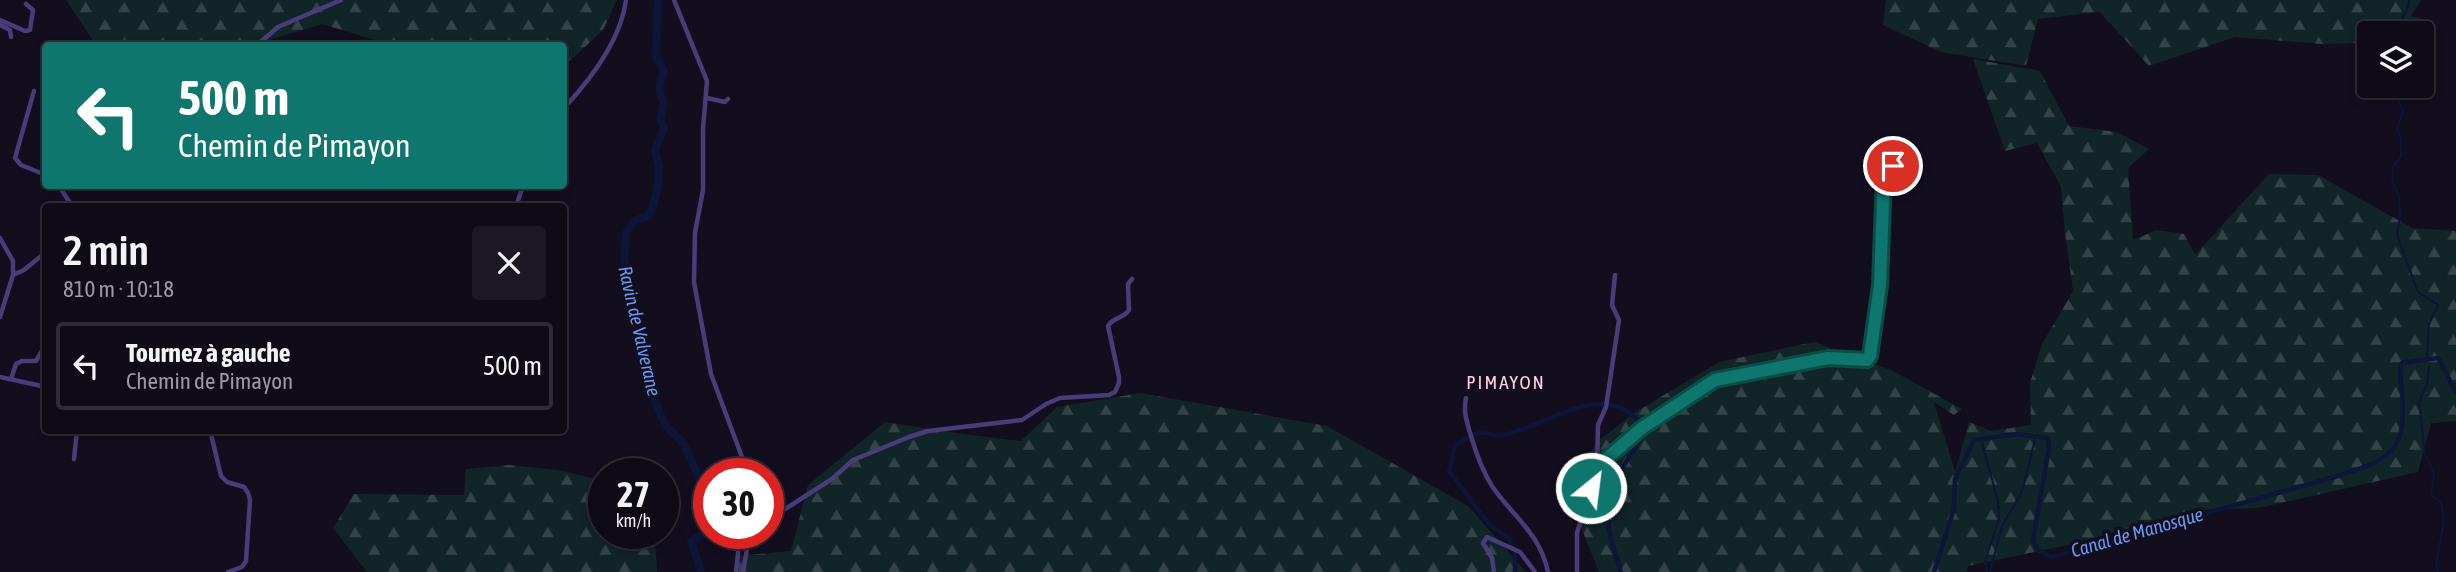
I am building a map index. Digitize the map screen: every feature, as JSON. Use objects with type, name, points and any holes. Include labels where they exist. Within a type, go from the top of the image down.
[{"type":"street","points":[[261,42],[278,27],[341,0]]},
{"type":"street","points":[[567,105],[614,41],[620,29],[626,0]]},
{"type":"street","points":[[674,0],[707,80],[703,129],[704,190],[695,233],[694,282],[711,374],[741,458]]},
{"type":"street","points":[[0,20],[29,31],[32,28],[33,10],[26,4]]},
{"type":"street","points":[[0,25],[10,30],[11,37]]},
{"type":"street","points":[[34,91],[16,161],[42,173]]},
{"type":"street","points":[[707,98],[725,102],[728,99]]},
{"type":"street","points":[[1597,467],[1644,426],[1721,378],[1828,358],[1867,360],[1870,356],[1880,285],[1884,170],[1905,162]]},
{"type":"street","points":[[0,238],[14,263],[0,317]]},
{"type":"street","points":[[13,275],[42,255]]},
{"type":"street","points":[[1577,572],[1577,533],[1597,467],[1598,425],[1606,405],[1619,320],[1612,306],[1614,277]]},
{"type":"street","points":[[784,510],[832,479],[853,460],[909,437],[928,431],[1022,420],[1060,398],[1115,392],[1119,377],[1108,326],[1111,321],[1129,310],[1129,284],[1132,279]]},
{"type":"street","points":[[11,379],[16,364],[36,360],[42,350]]},
{"type":"street","points":[[0,377],[42,386]]},
{"type":"street","points":[[1466,398],[1464,409],[1476,453],[1489,480],[1537,540],[1548,572]]},
{"type":"street","points":[[74,458],[77,434]]},
{"type":"street","points":[[211,434],[222,477],[227,482],[246,488],[250,500],[245,564],[228,572]]},
{"type":"street","points":[[1494,572],[1492,558],[1483,540],[1488,537],[1522,554],[1535,572]]},
{"type":"street","points":[[736,572],[738,549]]},
{"type":"street","points":[[743,572],[747,549]]},
{"type":"green space","points":[[66,0],[617,0],[603,30],[567,61],[567,42],[382,42],[322,24],[262,42],[94,42]]},
{"type":"green space","points":[[1886,0],[2421,0],[2411,16],[2428,21],[2357,21],[2357,43],[2322,44],[2235,37],[2149,66],[2100,12],[2038,19],[2026,66],[1941,52],[1883,25]]},
{"type":"green space","points":[[1973,59],[2040,71],[2069,126],[2117,132],[2149,149],[2128,168],[2133,240],[2157,230],[2184,234],[2195,255],[2269,174],[2318,175],[2412,228],[2456,231],[2456,421],[2431,423],[2418,472],[2258,508],[2200,510],[2063,546],[1968,566],[1966,572],[1599,572],[1567,492],[1597,442],[1634,413],[1719,362],[1814,342],[1893,371],[1962,409],[1954,415],[1934,402],[1955,472],[1969,422],[1991,431],[2031,425],[2030,383],[2042,344],[2073,291],[2061,187],[2037,143],[2005,151]]},
{"type":"green space","points":[[1140,393],[1327,426],[1468,506],[1526,572],[739,572],[737,556],[791,551],[808,485],[885,422],[1021,441],[1057,407]]},
{"type":"green space","points":[[509,465],[557,470],[588,477],[588,549],[656,549],[657,572],[367,572],[333,528],[354,494],[464,495],[466,469]]},
{"type":"waterway","name":"Ravin de Valverane","points":[[658,0],[656,56],[664,71],[660,83],[664,101],[660,119],[664,128],[655,150],[659,167],[658,185],[648,216],[636,220],[626,233],[624,258],[636,336],[647,381],[665,425],[684,444],[693,464]]},
{"type":"waterway","points":[[2400,21],[2409,0]]},
{"type":"waterway","points":[[2398,98],[2403,112],[2397,129],[2401,138],[2401,157],[2393,166],[2392,181],[2399,196],[2397,235],[2418,292],[2438,305],[2429,324],[2427,357]]},
{"type":"waterway","name":"Canal de Manosque","points":[[1934,572],[1954,509],[1955,479],[1974,440],[2017,434],[2048,438],[2049,448],[2033,540],[2037,550],[2052,557],[2341,475],[2374,463],[2393,449],[2399,439],[2403,410],[2400,372],[2402,363],[2438,358],[2456,392]]},
{"type":"waterway","points":[[2429,366],[2427,384],[2419,402],[2425,454],[2434,473],[2431,495],[2441,502],[2444,519],[2436,566],[2438,572]]},
{"type":"waterway","name":"Canal de Manosque","points":[[1472,435],[1483,432],[1503,435],[1568,411],[1602,404],[1618,407],[1634,417],[1644,432],[1615,480],[1608,503],[1611,538],[1621,572]]},
{"type":"waterway","name":"Canal de Manosque","points":[[1468,437],[1455,446],[1449,471],[1489,524],[1509,539],[1515,552],[1515,572]]},
{"type":"waterway","points":[[1990,572],[2002,526],[2022,492],[2035,439]]},
{"type":"waterway","points":[[1982,443],[1998,501],[1999,519],[1985,561],[1987,572]]},
{"type":"waterway","name":"Ravin de Valverane","points":[[693,540],[693,547]]},
{"type":"waterway","name":"Ravin de Valverane","points":[[694,549],[701,572]]},
{"type":"district","name":"PIMAYON","points":[[1506,382]]},
{"type":"route","points":[[1591,488],[1597,467],[1646,424],[1715,380],[1747,376],[1828,358],[1867,360],[1870,356],[1880,285],[1884,170],[1893,166]]}]
